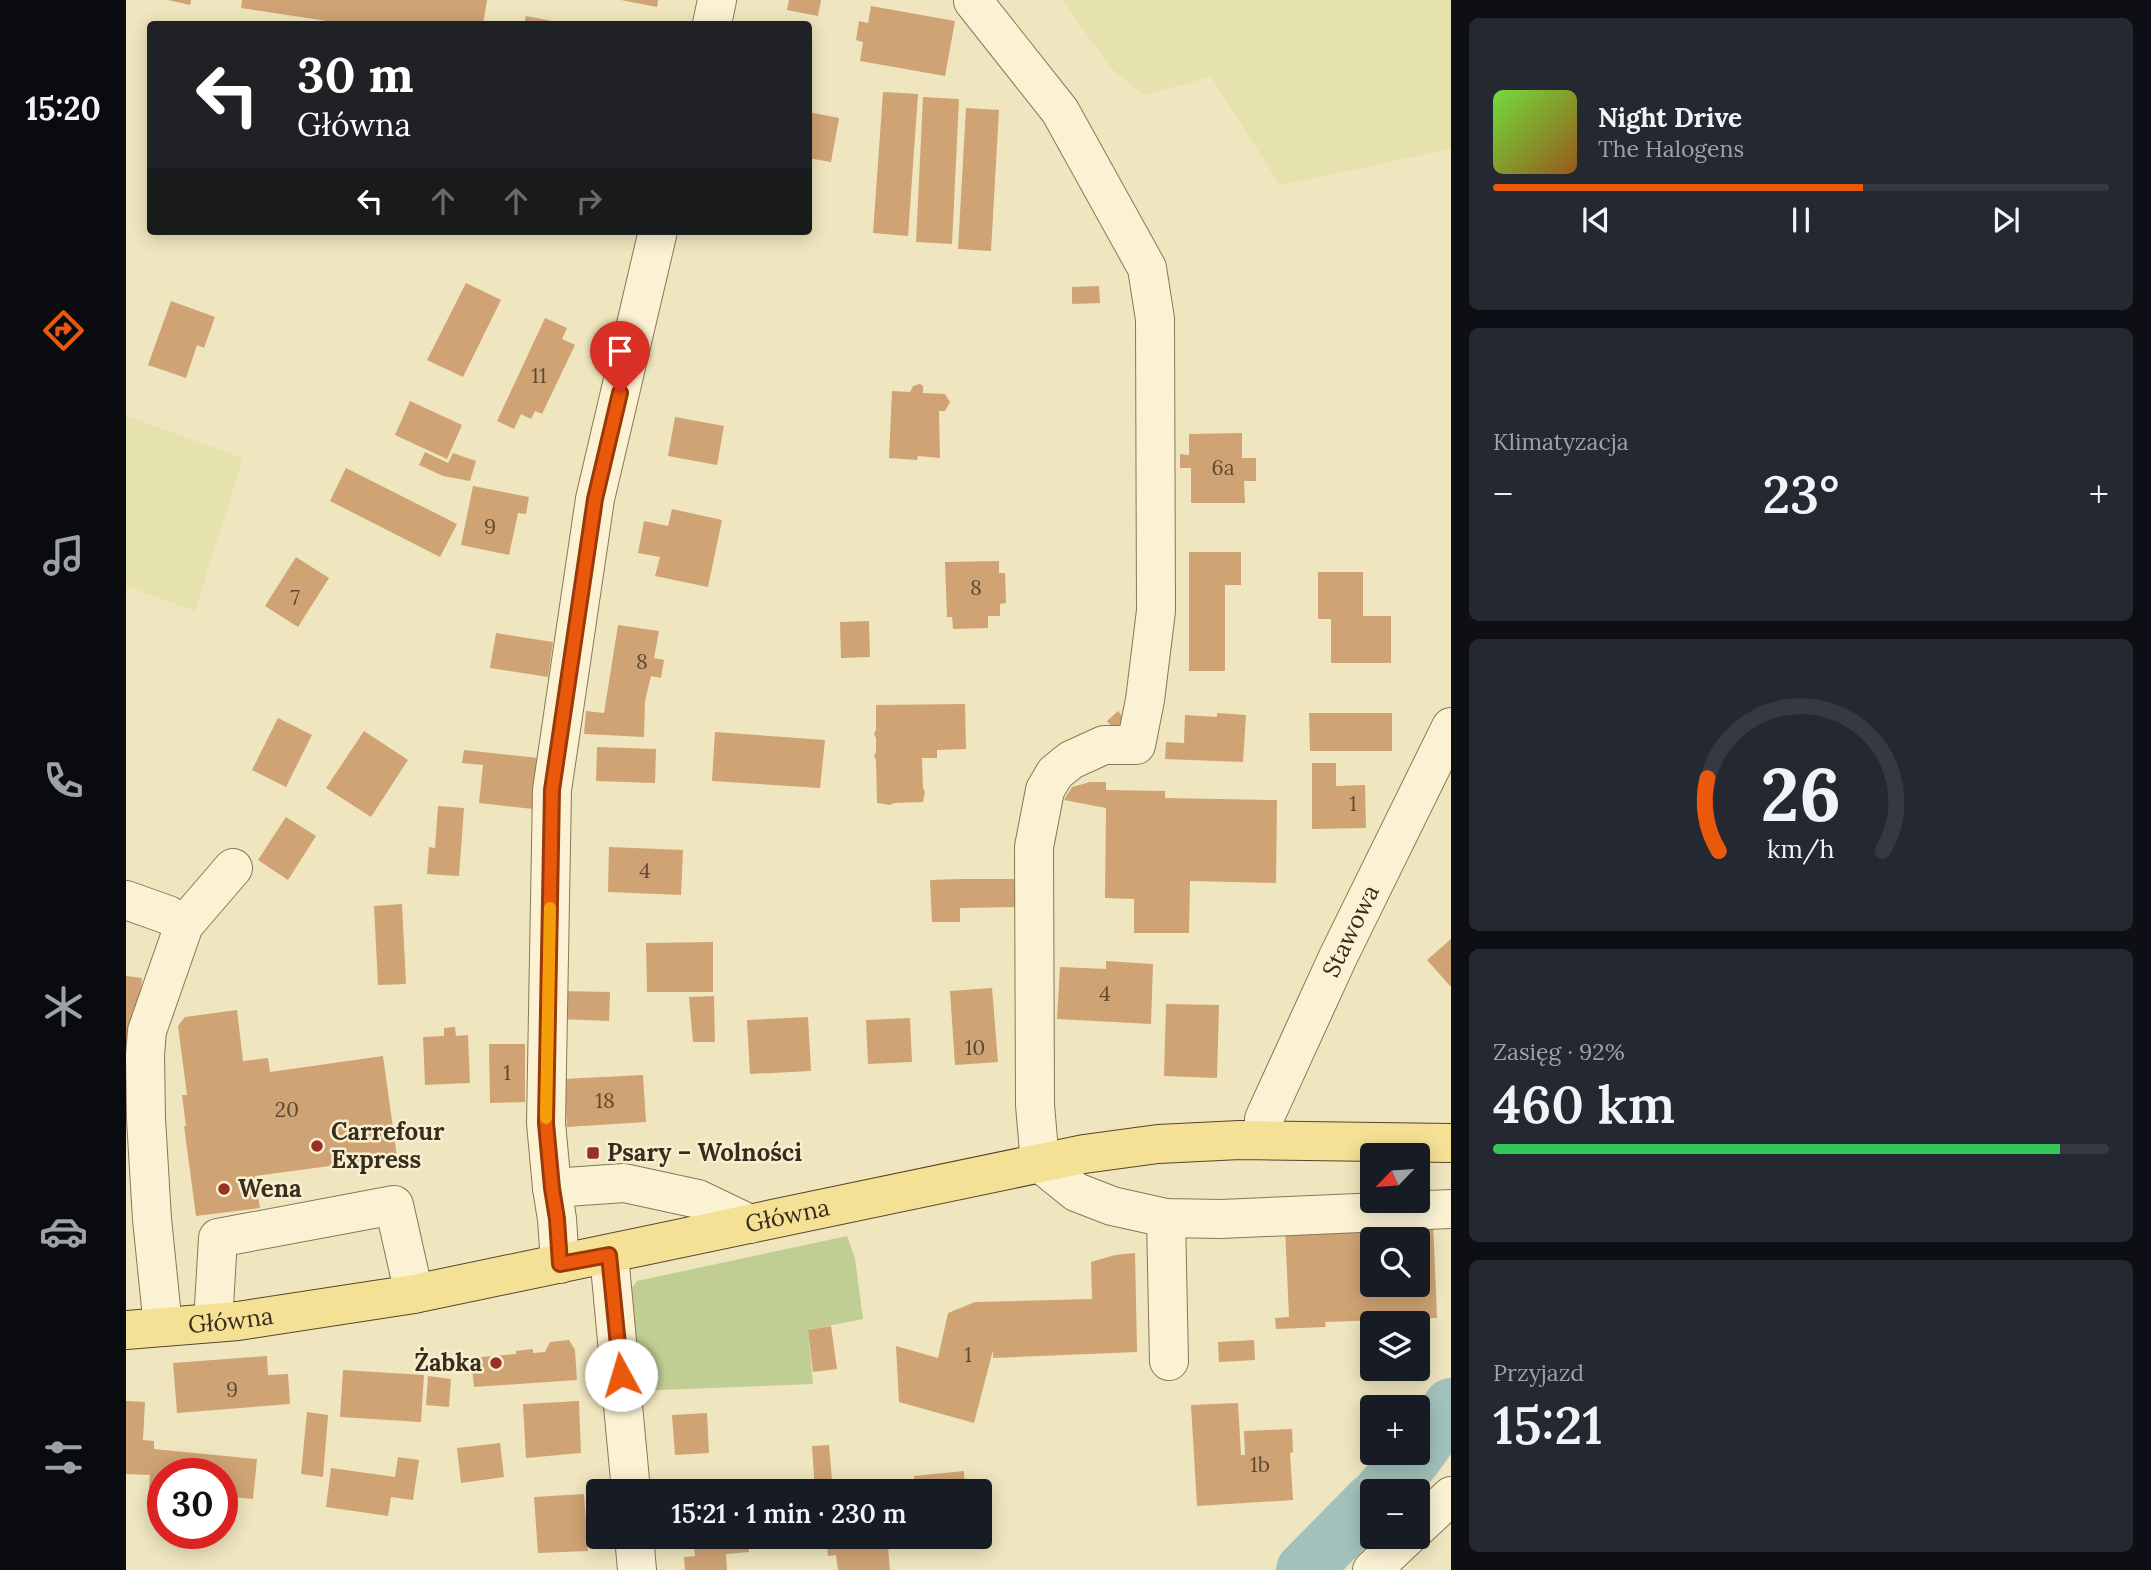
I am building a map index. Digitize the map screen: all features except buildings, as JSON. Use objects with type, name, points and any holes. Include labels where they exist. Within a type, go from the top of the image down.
[{"type":"main road","name":"Główna","points":[[144,1329],[213,1324],[414,1294],[1040,1163],[1158,1144],[1273,1140],[1451,1143]]},
{"type":"street","points":[[713,21],[717,0]]},
{"type":"street","points":[[973,1],[1060,111],[1147,268],[1155,318],[1156,611],[1145,699],[1136,745],[1104,745],[1071,760],[1055,772],[1045,790],[1034,847],[1035,1105],[1040,1163],[1076,1192],[1112,1206],[1166,1218],[1221,1219],[1451,1209]]},
{"type":"street","points":[[560,1264],[546,1123],[552,790],[595,499],[657,235]]},
{"type":"street","name":"Stawowa","points":[[1273,1140],[1264,1119],[1338,957],[1451,727]]},
{"type":"street","points":[[144,1329],[152,1219],[146,1031],[184,925],[233,868]]},
{"type":"street","points":[[126,900],[168,915],[184,925]]},
{"type":"street","points":[[552,1188],[624,1183],[698,1199],[750,1224]]},
{"type":"street","points":[[213,1324],[218,1238],[394,1205],[414,1294]]},
{"type":"street","points":[[1166,1218],[1169,1361]]},
{"type":"street","points":[[609,1255],[630,1479]]},
{"type":"street","points":[[1430,1516],[1451,1496]]},
{"type":"street","points":[[635,1549],[637,1570]]},
{"type":"street","points":[[1372,1570],[1394,1549]]},
{"type":"shaded area","points":[[1062,0],[1451,0],[1451,149],[1280,185],[1211,77],[1143,95],[1111,68]]},
{"type":"shaded area","points":[[126,416],[243,458],[195,611],[126,586]]},
{"type":"green space","points":[[847,1236],[855,1258],[863,1319],[808,1330],[813,1384],[633,1391],[623,1300],[637,1281]]},
{"type":"waterway","points":[[1394,1479],[1413,1459],[1451,1406]]},
{"type":"waterway","points":[[1304,1570],[1360,1513]]},
{"type":"slow traffic","points":[[546,1118],[550,908]]},
{"type":"place","name":"Carrefour Express","points":[[317,1146]]},
{"type":"place","name":"Psary – Wolności","points":[[593,1153]]},
{"type":"place","name":"Wena","points":[[224,1189]]},
{"type":"place","name":"Żabka","points":[[496,1363]]},
{"type":"route","points":[[620,393],[595,499],[552,790],[546,1123],[560,1264],[609,1255],[621,1375]]}]
